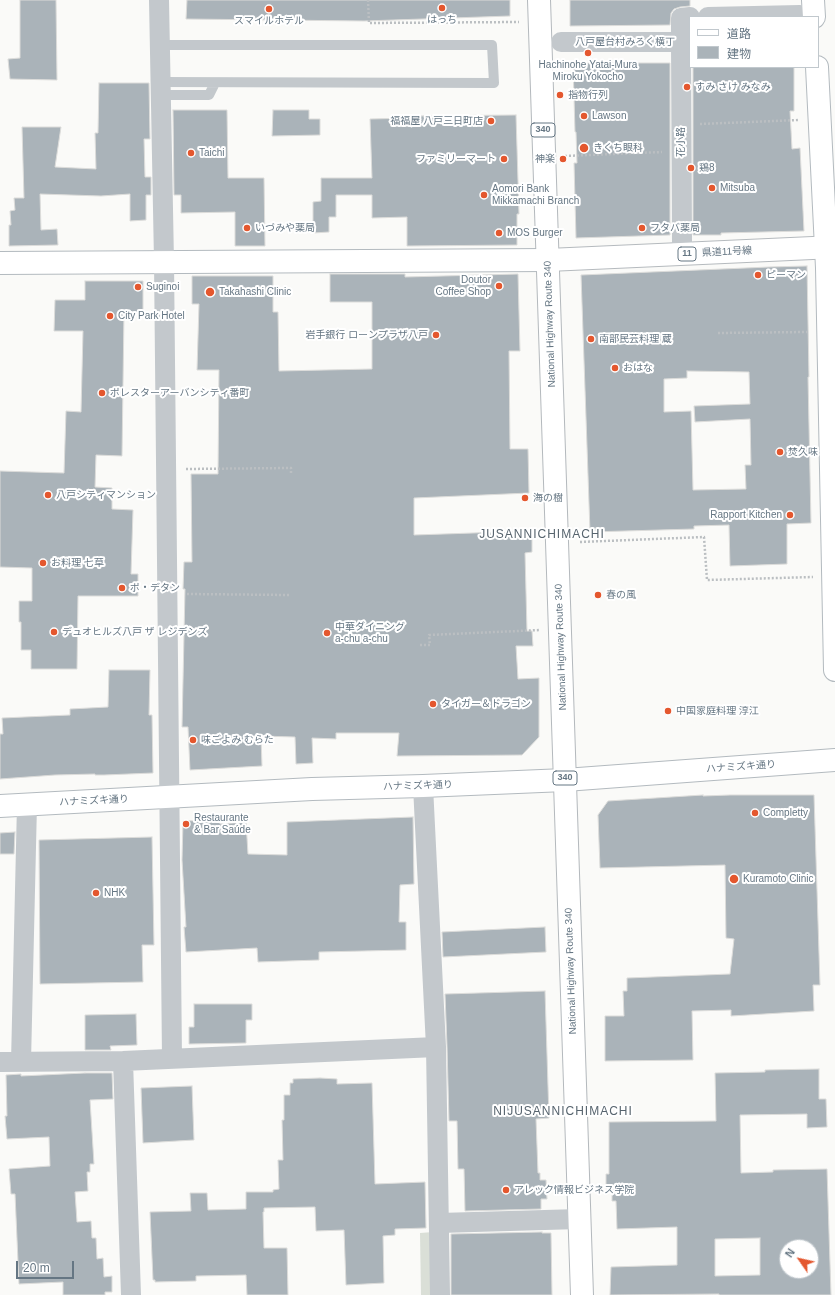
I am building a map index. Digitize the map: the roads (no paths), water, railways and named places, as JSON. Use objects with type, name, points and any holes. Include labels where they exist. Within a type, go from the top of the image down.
[{"type":"main road","name":"National Highway Route 340","points":[[539,0],[582,1295]]},
{"type":"main road","points":[[817,68],[830,247],[835,670]]},
{"type":"main road","name":"県道11号線","points":[[0,262],[548,260],[830,247]]},
{"type":"main road","name":"ハナミズキ通り","points":[[0,806],[312,789],[565,780],[835,760]]},
{"type":"street","points":[[159,0],[164,261],[168,797],[172,1059]]},
{"type":"street","points":[[725,16],[809,11]]},
{"type":"street","name":"八戸屋台村みろく横丁","points":[[561,42],[681,42],[681,18],[689,17]]},
{"type":"street","name":"花小路","points":[[681,42],[682,242]]},
{"type":"street","points":[[423,786],[436,1047],[440,1295]]},
{"type":"street","points":[[21,1062],[27,804]]},
{"type":"street","points":[[0,1062],[123,1061],[436,1047]]},
{"type":"street","points":[[123,1061],[132,1295]]},
{"type":"street","points":[[439,1222],[580,1219]]},
{"type":"lane","points":[[160,45],[492,45],[494,83],[215,83],[209,95],[160,88]]},
{"type":"place","name":"はっち","points":[[442,8]]},
{"type":"place","name":"スマイルホテル","points":[[269,9]]},
{"type":"place","name":"Hachinohe Yatai-Mura Miroku Yokocho","points":[[588,53]]},
{"type":"place","name":"すみ さけ みなみ","points":[[687,87]]},
{"type":"place","name":"指物行列","points":[[560,95]]},
{"type":"place","name":"Lawson","points":[[584,116]]},
{"type":"place","name":"福福屋 八戸三日町店","points":[[491,121]]},
{"type":"place","name":"きくち眼科","points":[[584,148]]},
{"type":"place","name":"Taichi","points":[[191,153]]},
{"type":"place","name":"ファミリーマート","points":[[504,159]]},
{"type":"place","name":"神楽","points":[[563,159]]},
{"type":"place","name":"鶏8","points":[[691,168]]},
{"type":"place","name":"Mitsuba","points":[[712,188]]},
{"type":"place","name":"Aomori Bank Mikkamachi Branch","points":[[484,195]]},
{"type":"place","name":"いづみや薬局","points":[[247,228]]},
{"type":"place","name":"フタバ薬局","points":[[642,228]]},
{"type":"place","name":"MOS Burger","points":[[499,233]]},
{"type":"place","name":"ピーマン","points":[[758,275]]},
{"type":"place","name":"Doutor Coffee Shop","points":[[499,286]]},
{"type":"place","name":"Suginoi","points":[[138,287]]},
{"type":"place","name":"Takahashi Clinic","points":[[210,292]]},
{"type":"place","name":"City Park Hotel","points":[[110,316]]},
{"type":"place","name":"岩手銀行 ローンプラザ八戸","points":[[436,335]]},
{"type":"place","name":"南部民芸料理 蔵","points":[[591,339]]},
{"type":"place","name":"おはな","points":[[615,368]]},
{"type":"place","name":"ポレスターアーバンシティ番町","points":[[102,393]]},
{"type":"place","name":"焚久味","points":[[780,452]]},
{"type":"place","name":"八戸シティマンション","points":[[48,495]]},
{"type":"place","name":"海の樹","points":[[525,498]]},
{"type":"place","name":"Rapport Kitchen","points":[[790,515]]},
{"type":"place","name":"お料理 七草","points":[[43,563]]},
{"type":"place","name":"ポ・デタン","points":[[122,588]]},
{"type":"place","name":"春の風","points":[[598,595]]},
{"type":"place","name":"デュオヒルズ八戸 ザ レジデンズ","points":[[54,632]]},
{"type":"place","name":"中華ダイニング a-chu a-chu","points":[[327,633]]},
{"type":"place","name":"タイガー＆ドラゴン","points":[[433,704]]},
{"type":"place","name":"中国家庭料理 淳江","points":[[668,711]]},
{"type":"place","name":"味ごよみ むらた","points":[[193,740]]},
{"type":"place","name":"Completty","points":[[755,813]]},
{"type":"place","name":"Restaurante & Bar Saúde","points":[[186,824]]},
{"type":"place","name":"Kuramoto Clinic","points":[[734,879]]},
{"type":"place","name":"NHK","points":[[96,893]]},
{"type":"place","name":"アレック情報ビジネス学院","points":[[506,1190]]},
{"type":"district","name":"JUSANNICHIMACHI","points":[[542,535]]},
{"type":"district","name":"NIJUSANNICHIMACHI","points":[[563,1112]]}]
